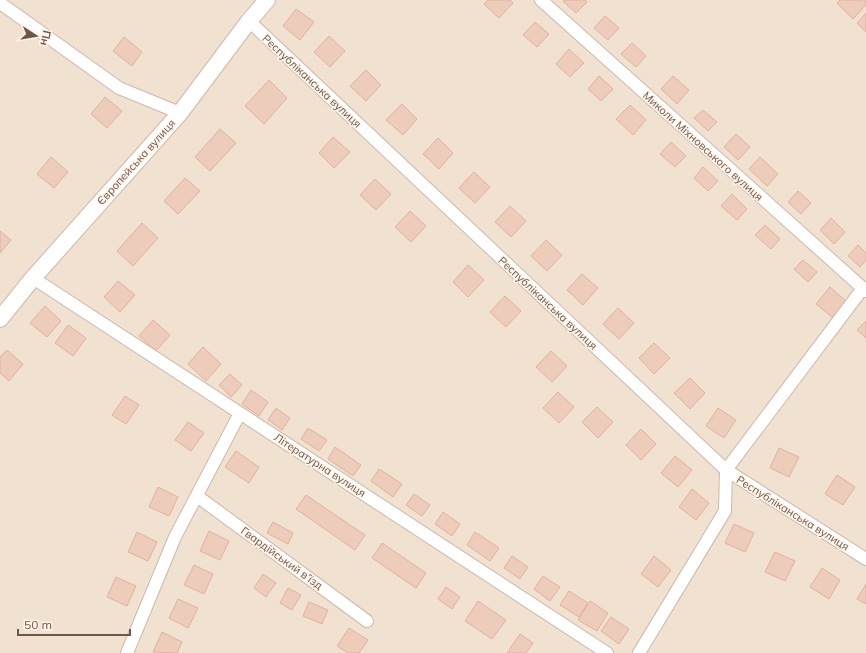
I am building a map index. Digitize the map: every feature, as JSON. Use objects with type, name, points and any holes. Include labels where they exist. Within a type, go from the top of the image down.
[{"type":"street","name":"Європейська вулиця","points":[[0,318],[33,278],[180,113],[249,21],[267,0]]},
{"type":"street","name":"Миколи Міхновського вулиця","points":[[541,0],[864,290]]},
{"type":"street","points":[[0,3],[119,88],[180,113]]},
{"type":"street","name":"Республіканська вулиця","points":[[249,21],[726,470],[866,559]]},
{"type":"street","name":"Літературна вулиця","points":[[33,278],[606,653]]},
{"type":"street","points":[[639,653],[725,511],[726,470],[864,290]]},
{"type":"street","points":[[127,653],[175,537],[240,413]]},
{"type":"street","name":"Гвардійський в’їзд","points":[[197,496],[367,621]]},
{"type":"shaded area","points":[[0,0],[866,0],[866,653],[0,653]]},
{"type":"building","points":[[488,0],[510,0],[513,3],[499,18],[484,4]]},
{"type":"building","points":[[585,0],[587,2],[576,13],[563,1]]},
{"type":"building","points":[[840,0],[865,0],[866,5],[853,19],[837,3]]},
{"type":"building","points":[[296,9],[314,22],[300,40],[283,26]]},
{"type":"building","points":[[866,13],[866,32],[857,23]]},
{"type":"building","points":[[605,16],[619,28],[608,40],[594,28]]},
{"type":"building","points":[[535,22],[549,34],[537,47],[523,35]]},
{"type":"building","points":[[329,36],[345,51],[330,67],[314,52]]},
{"type":"building","points":[[124,37],[142,52],[132,66],[113,51]]},
{"type":"building","points":[[632,43],[646,56],[636,67],[621,54]]},
{"type":"building","points":[[569,49],[584,63],[570,77],[556,64]]},
{"type":"building","points":[[366,70],[381,85],[366,101],[350,86]]},
{"type":"building","points":[[599,76],[613,89],[601,101],[588,89]]},
{"type":"building","points":[[673,76],[689,90],[677,104],[661,89]]},
{"type":"building","points":[[269,80],[287,98],[264,124],[245,106]]},
{"type":"building","points":[[105,97],[122,111],[107,128],[91,114]]},
{"type":"building","points":[[402,104],[417,119],[403,135],[386,120]]},
{"type":"building","points":[[630,105],[646,120],[633,135],[616,119]]},
{"type":"building","points":[[703,110],[717,122],[708,131],[694,118]]},
{"type":"building","points":[[220,129],[236,143],[210,171],[195,157]]},
{"type":"building","points":[[736,134],[750,147],[738,160],[724,147]]},
{"type":"building","points":[[333,137],[350,152],[334,168],[319,153]]},
{"type":"building","points":[[438,138],[453,153],[439,169],[423,154]]},
{"type":"building","points":[[671,142],[686,156],[675,167],[660,154]]},
{"type":"building","points":[[51,157],[68,172],[54,188],[37,174]]},
{"type":"building","points":[[760,157],[778,174],[767,186],[749,169]]},
{"type":"building","points":[[703,167],[718,181],[708,191],[694,178]]},
{"type":"building","points":[[474,172],[490,187],[475,203],[459,188]]},
{"type":"building","points":[[185,178],[200,191],[178,214],[164,201]]},
{"type":"building","points":[[375,179],[391,194],[376,210],[360,195]]},
{"type":"building","points":[[798,191],[811,203],[801,214],[788,202]]},
{"type":"building","points":[[732,194],[747,209],[737,220],[721,206]]},
{"type":"building","points":[[510,206],[526,221],[511,237],[495,222]]},
{"type":"building","points":[[410,211],[426,226],[411,242],[395,227]]},
{"type":"building","points":[[831,218],[845,232],[834,244],[820,230]]},
{"type":"building","points":[[142,223],[158,238],[133,266],[117,251]]},
{"type":"building","points":[[765,225],[780,239],[771,249],[755,235]]},
{"type":"building","points":[[0,231],[11,240],[0,253]]},
{"type":"building","points":[[546,240],[562,255],[547,271],[531,256]]},
{"type":"building","points":[[858,245],[866,253],[866,260],[860,267],[848,256]]},
{"type":"building","points":[[803,260],[817,272],[808,282],[794,269]]},
{"type":"building","points":[[468,265],[484,280],[468,297],[453,282]]},
{"type":"building","points":[[582,274],[598,288],[583,305],[567,290]]},
{"type":"building","points":[[118,281],[135,295],[120,312],[104,297]]},
{"type":"building","points":[[830,287],[847,302],[833,318],[816,304]]},
{"type":"building","points":[[505,296],[521,311],[506,327],[490,312]]},
{"type":"building","points":[[45,306],[61,321],[47,337],[30,323]]},
{"type":"building","points":[[618,308],[634,323],[619,339],[603,324]]},
{"type":"building","points":[[153,320],[170,335],[156,351],[139,336]]},
{"type":"building","points":[[866,321],[866,338],[857,330]]},
{"type":"building","points":[[68,325],[86,338],[73,356],[55,343]]},
{"type":"building","points":[[654,343],[670,358],[654,374],[639,358]]},
{"type":"building","points":[[203,347],[221,364],[206,381],[188,364]]},
{"type":"building","points":[[7,350],[23,364],[9,381],[0,373],[0,357]]},
{"type":"building","points":[[551,351],[567,366],[552,382],[536,367]]},
{"type":"building","points":[[230,374],[242,385],[231,397],[219,385]]},
{"type":"building","points":[[690,378],[705,393],[690,409],[674,393]]},
{"type":"building","points":[[251,390],[268,402],[259,416],[242,404]]},
{"type":"building","points":[[558,392],[574,407],[559,423],[543,408]]},
{"type":"building","points":[[125,396],[139,405],[126,424],[112,415]]},
{"type":"building","points":[[597,407],[613,422],[598,438],[582,422]]},
{"type":"building","points":[[276,408],[290,418],[282,430],[268,420]]},
{"type":"building","points":[[718,408],[736,420],[724,438],[706,426]]},
{"type":"building","points":[[188,422],[204,433],[191,451],[175,440]]},
{"type":"building","points":[[308,428],[327,440],[319,451],[301,439]]},
{"type":"building","points":[[641,429],[656,444],[641,460],[626,445]]},
{"type":"building","points":[[335,447],[361,465],[353,476],[328,459]]},
{"type":"building","points":[[779,448],[799,457],[789,477],[770,468]]},
{"type":"building","points":[[236,451],[259,467],[249,483],[225,467]]},
{"type":"building","points":[[675,456],[692,470],[678,487],[661,473]]},
{"type":"building","points":[[379,469],[402,484],[393,497],[371,481]]},
{"type":"building","points":[[837,475],[855,487],[843,505],[825,494]]},
{"type":"building","points":[[158,487],[178,497],[169,516],[149,507]]},
{"type":"building","points":[[692,489],[709,503],[696,520],[679,507]]},
{"type":"building","points":[[414,494],[430,505],[422,516],[406,505]]},
{"type":"building","points":[[306,495],[365,535],[355,550],[296,509]]},
{"type":"building","points":[[443,512],[460,524],[452,536],[435,524]]},
{"type":"building","points":[[273,522],[293,533],[288,544],[267,533]]},
{"type":"building","points":[[734,524],[754,533],[745,552],[725,543]]},
{"type":"building","points":[[209,531],[229,541],[220,560],[200,551]]},
{"type":"building","points":[[137,532],[157,542],[148,561],[128,552]]},
{"type":"building","points":[[475,532],[499,548],[490,561],[467,545]]},
{"type":"building","points":[[382,543],[426,573],[416,588],[372,558]]},
{"type":"building","points":[[775,552],[795,561],[785,581],[765,572]]},
{"type":"building","points":[[512,556],[528,567],[520,579],[504,568]]},
{"type":"building","points":[[654,556],[671,570],[658,587],[641,574]]},
{"type":"building","points":[[194,565],[213,574],[204,594],[184,585]]},
{"type":"building","points":[[822,568],[840,580],[829,599],[810,587]]},
{"type":"building","points":[[263,574],[276,583],[266,597],[254,588]]},
{"type":"building","points":[[543,576],[560,587],[550,601],[534,589]]},
{"type":"building","points":[[116,577],[136,586],[127,606],[107,597]]},
{"type":"building","points":[[866,584],[866,604],[857,599]]},
{"type":"building","points":[[446,587],[460,597],[452,609],[438,599]]},
{"type":"building","points":[[288,588],[301,595],[292,610],[280,603]]},
{"type":"building","points":[[569,591],[588,603],[579,617],[560,605]]},
{"type":"building","points":[[178,599],[198,608],[188,628],[169,618]]},
{"type":"building","points":[[478,601],[506,620],[492,639],[465,621]]},
{"type":"building","points":[[590,601],[608,613],[597,631],[578,620]]},
{"type":"building","points":[[309,602],[328,610],[322,624],[303,616]]},
{"type":"building","points":[[611,617],[629,629],[619,644],[601,631]]},
{"type":"building","points":[[349,628],[368,640],[359,653],[348,653],[337,646]]},
{"type":"building","points":[[162,632],[182,642],[177,653],[153,652]]},
{"type":"building","points":[[520,634],[533,643],[526,653],[507,653]]}]
